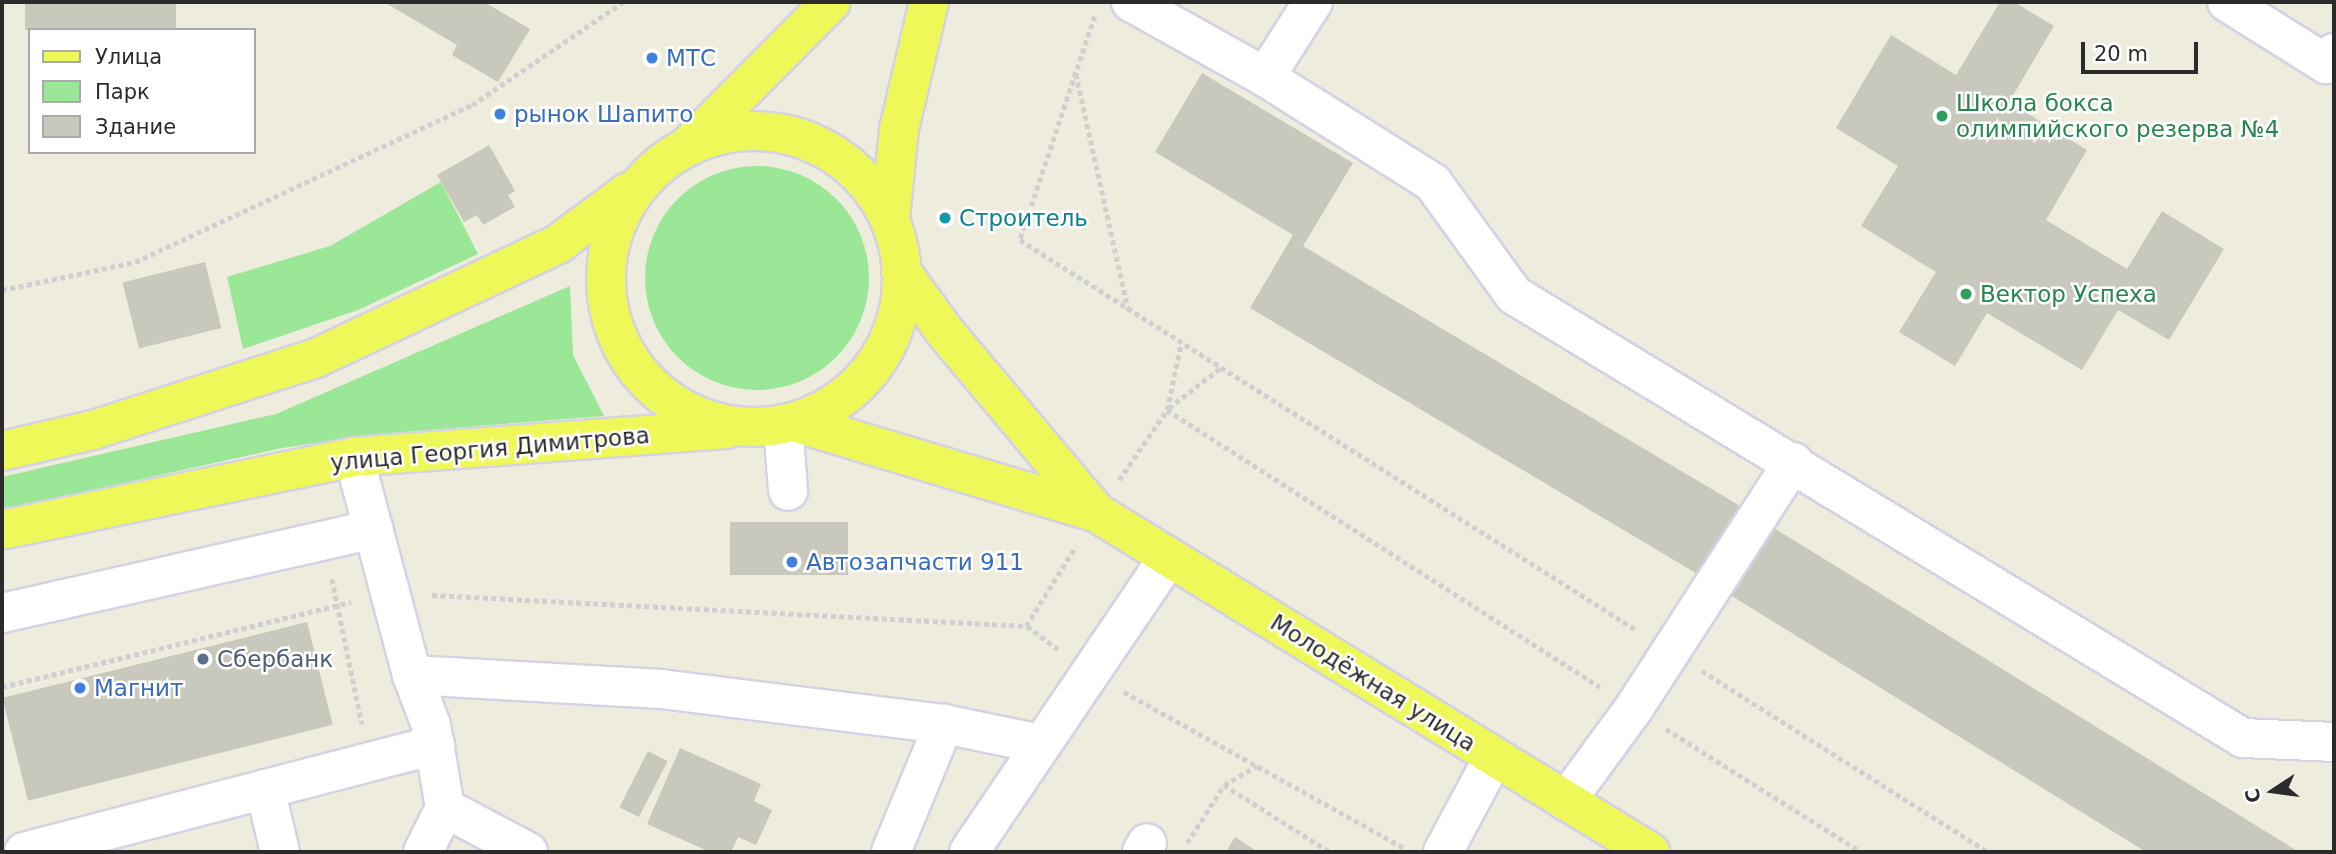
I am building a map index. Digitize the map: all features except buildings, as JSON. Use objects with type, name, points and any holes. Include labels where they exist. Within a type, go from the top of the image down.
[{"type":"main road","points":[[2,451],[93,430],[316,358],[558,244],[688,146],[831,2]]},
{"type":"main road","points":[[789,423],[846,397],[873,364],[895,323],[901,271],[890,219],[899,130],[929,2]]},
{"type":"main road","points":[[688,146],[717,136],[763,130],[806,141],[855,170],[890,219]]},
{"type":"main road","points":[[643,179],[620,218],[608,261],[607,290],[620,340],[636,365],[670,400],[733,428]]},
{"type":"main road","name":"Молодёжная улица","points":[[901,271],[953,341],[1097,513]]},
{"type":"main road","name":"улица Георгия Димитрова","points":[[2,530],[354,457],[789,423]]},
{"type":"main road","name":"Молодёжная улица","points":[[789,423],[1097,513],[1650,852]]},
{"type":"lane","points":[[1131,2],[1265,78],[1433,183],[1514,295],[1793,462],[2243,738],[2334,742]]},
{"type":"lane","points":[[1265,78],[1313,2]]},
{"type":"lane","points":[[2227,2],[2326,64],[2334,53]]},
{"type":"lane","points":[[789,423],[789,491]]},
{"type":"lane","points":[[354,457],[412,675],[435,745],[445,808],[423,852]]},
{"type":"lane","points":[[1566,801],[1634,708],[1793,462]]},
{"type":"lane","points":[[2,613],[374,529]]},
{"type":"lane","points":[[969,852],[1169,557]]},
{"type":"lane","points":[[412,675],[661,689],[944,724],[1041,744]]},
{"type":"lane","points":[[891,852],[944,724]]},
{"type":"lane","points":[[24,852],[435,745]]},
{"type":"lane","points":[[1443,852],[1494,757]]},
{"type":"lane","points":[[265,789],[280,852]]},
{"type":"lane","points":[[445,808],[528,852]]},
{"type":"path","points":[[2,290],[135,262],[472,104],[623,2]]},
{"type":"path","points":[[1100,2],[1020,240],[1220,369],[1988,852]]},
{"type":"path","points":[[1076,73],[1128,309]]},
{"type":"path","points":[[1167,410],[1181,343]]},
{"type":"path","points":[[1026,626],[1097,513],[1167,410],[1220,369]]},
{"type":"path","points":[[1167,410],[1861,852]]},
{"type":"path","points":[[324,540],[362,728],[349,731]]},
{"type":"path","points":[[2,687],[390,593],[1026,626],[1091,673],[1413,852]]},
{"type":"path","points":[[1157,849],[1224,785],[1257,766]]},
{"type":"path","points":[[1224,785],[1330,852]]},
{"type":"green space","points":[[746,166],[768,166],[810,179],[828,191],[844,207],[861,235],[869,278],[861,321],[844,349],[828,365],[800,382],[768,390],[746,390],[704,377],[686,365],[670,349],[653,321],[645,289],[645,267],[658,225],[670,207],[686,191],[714,174]]},
{"type":"green space","points":[[441,182],[478,254],[358,310],[243,349],[227,277],[330,246]]},
{"type":"green space","points":[[570,286],[573,355],[604,416],[377,434],[282,448],[2,510],[2,477],[276,414]]},
{"type":"place","name":"МТС","points":[[652,58]]},
{"type":"place","name":"рынок Шапито","points":[[500,114]]},
{"type":"place","name":"Школа бокса олимпийского резерва №4","points":[[1942,116]]},
{"type":"place","name":"Строитель","points":[[945,218]]},
{"type":"place","name":"Вектор Успеха","points":[[1966,294]]},
{"type":"place","name":"Автозапчасти 911","points":[[792,562]]},
{"type":"place","name":"Сбербанк","points":[[203,659]]},
{"type":"place","name":"Магнит","points":[[80,688]]}]
